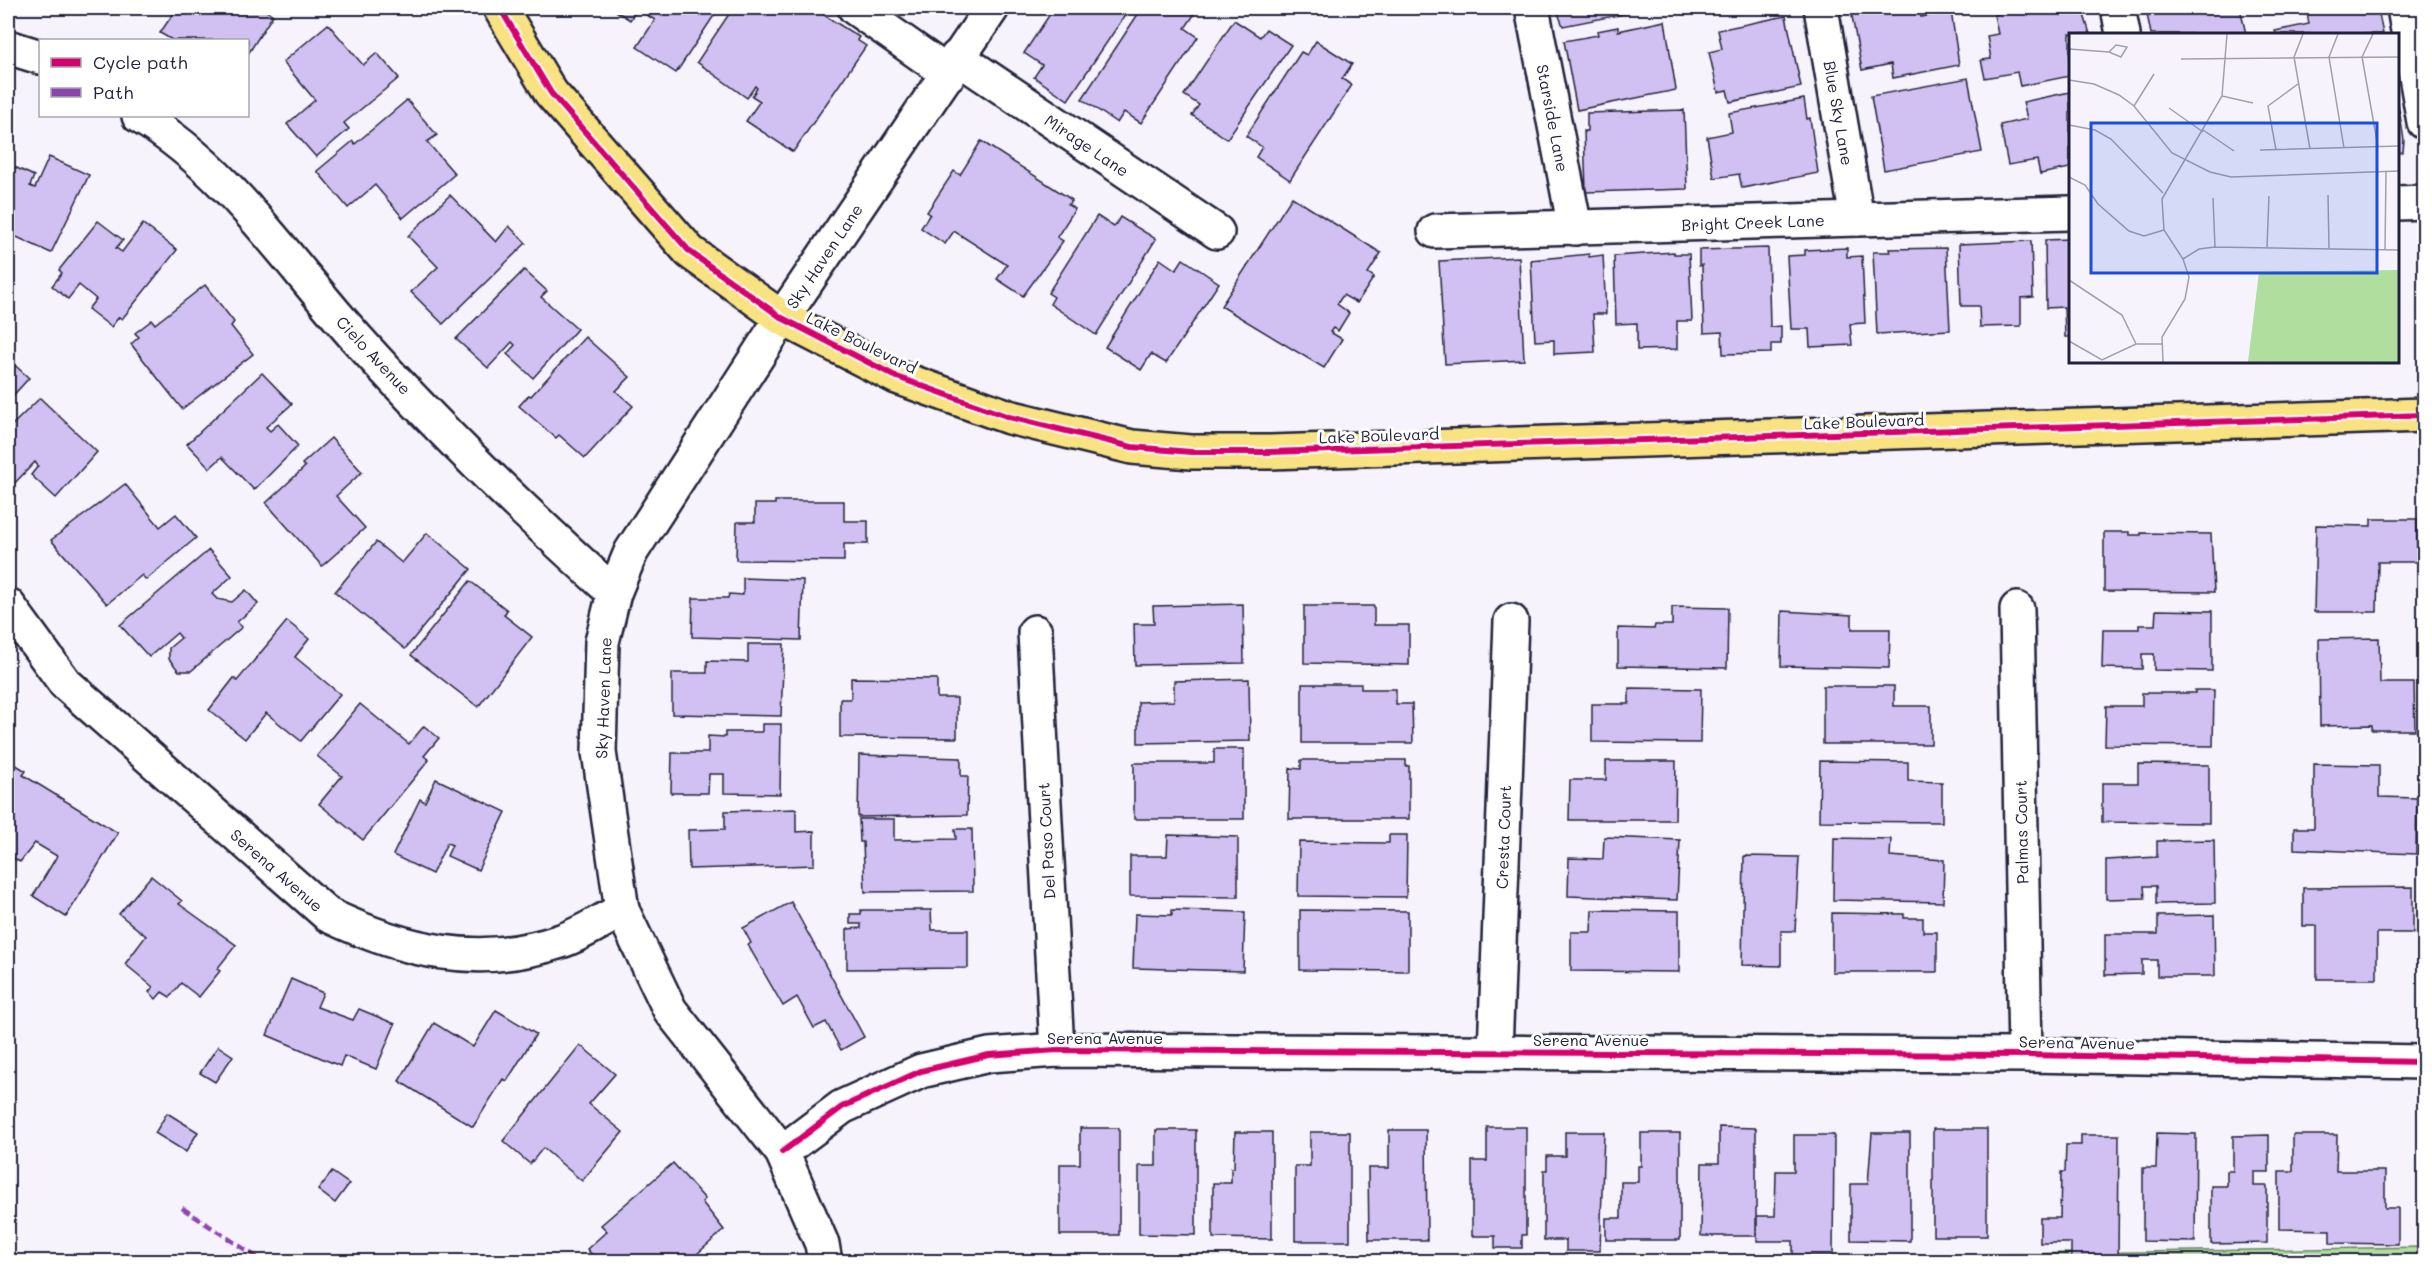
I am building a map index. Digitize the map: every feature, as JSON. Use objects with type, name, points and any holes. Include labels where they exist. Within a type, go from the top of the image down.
[{"type":"main road","name":"Lake Boulevard","points":[[500,8],[551,93],[690,252],[782,318],[897,377],[1009,417],[1132,447],[1191,452],[1983,431],[2424,415]]},
{"type":"street","name":"Mirage Lane","points":[[855,8],[953,66],[1217,232]]},
{"type":"street","name":"Sky Haven Lane","points":[[825,1262],[822,1244],[782,1152],[670,1010],[622,910],[599,752],[602,642],[614,592],[631,552],[782,318],[992,8]]},
{"type":"street","name":"Starside Lane","points":[[1532,8],[1575,228]]},
{"type":"street","name":"Blue Sky Lane","points":[[1821,8],[1857,219]]},
{"type":"street","points":[[2118,8],[2123,33]]},
{"type":"street","points":[[2404,8],[2424,122]]},
{"type":"street","points":[[8,47],[39,57]]},
{"type":"street","name":"Cielo Avenue","points":[[141,117],[168,133],[220,178],[360,342],[511,500],[614,592]]},
{"type":"street","points":[[2399,203],[2424,202]]},
{"type":"street","name":"Bright Creek Lane","points":[[1435,231],[2069,213]]},
{"type":"street","name":"Serena Avenue","points":[[8,605],[65,683],[328,915],[372,936],[451,955],[515,953],[563,941],[622,910]]},
{"type":"street","name":"Palmas Court","points":[[2017,609],[2025,1054]]},
{"type":"street","name":"Cresta Court","points":[[1495,1052],[1511,621]]},
{"type":"street","name":"Del Paso Court","points":[[1035,632],[1057,1050]]},
{"type":"street","name":"Serena Avenue","points":[[782,1152],[842,1107],[921,1071],[989,1054],[1057,1050],[2025,1054],[2424,1062]]},
{"type":"green space","points":[[2424,1247],[2424,1262],[1565,1262]]},
{"type":"building","points":[[177,8],[262,8],[273,15],[249,52],[249,39],[170,39],[160,33]]},
{"type":"building","points":[[611,8],[719,8],[676,73],[637,47],[655,20],[637,9],[630,20]]},
{"type":"building","points":[[733,8],[813,8],[859,37],[857,40],[866,46],[793,152],[746,121],[760,101],[752,96],[757,88],[755,86],[747,98],[697,62]]},
{"type":"building","points":[[1054,8],[1130,8],[1068,100],[1034,77],[1042,65],[1024,53]]},
{"type":"building","points":[[1142,8],[1153,8],[1158,11],[1161,8],[1184,8],[1194,15],[1185,28],[1198,37],[1141,123],[1124,112],[1117,123],[1082,99]]},
{"type":"building","points":[[1556,8],[1628,8],[1629,13],[1563,26]]},
{"type":"building","points":[[1735,8],[1770,8],[1735,13]]},
{"type":"building","points":[[1871,8],[1919,8],[1921,17],[1951,11],[1959,65],[1893,78],[1891,64],[1862,70],[1851,11]]},
{"type":"building","points":[[2082,8],[2090,33],[2069,33],[2069,76],[2020,86],[2017,72],[1985,78],[1981,60],[1991,59],[1987,36],[1998,34],[1994,15],[2002,13],[2002,10]]},
{"type":"building","points":[[2240,8],[2246,33],[2151,33],[2146,9]]},
{"type":"building","points":[[2306,8],[2375,8],[2378,9],[2383,33],[2276,33],[2275,31],[2309,24]]},
{"type":"building","points":[[1786,16],[1801,87],[1730,102],[1727,90],[1718,92],[1709,52],[1722,49],[1718,30]]},
{"type":"building","points":[[1234,20],[1260,37],[1266,29],[1291,45],[1227,139],[1192,115],[1199,105],[1184,95]]},
{"type":"building","points":[[1665,21],[1676,90],[1577,110],[1564,41],[1598,35],[1597,31],[1618,27],[1618,31]]},
{"type":"building","points":[[328,24],[363,65],[377,53],[399,78],[344,123],[349,129],[316,157],[287,124],[315,100],[283,62]]},
{"type":"building","points":[[1316,41],[1352,64],[1342,79],[1352,85],[1290,180],[1256,157],[1262,147],[1246,136],[1301,52],[1307,55]]},
{"type":"building","points":[[1968,78],[1982,152],[1884,170],[1871,96]]},
{"type":"building","points":[[2069,92],[2069,168],[2040,174],[2037,160],[2008,165],[2000,125],[2027,119],[2023,102]]},
{"type":"building","points":[[1804,99],[1807,119],[1810,118],[1818,173],[1742,188],[1739,174],[1714,178],[1707,137],[1732,132],[1729,113]]},
{"type":"building","points":[[407,100],[437,135],[427,142],[455,174],[403,218],[375,185],[348,208],[317,171],[353,141],[355,144]]},
{"type":"building","points":[[2399,109],[2404,140],[2403,152],[2399,153]]},
{"type":"building","points":[[1684,110],[1687,189],[1586,192],[1584,131],[1587,131],[1587,113]]},
{"type":"building","points":[[981,141],[1072,200],[1068,205],[1075,209],[1057,237],[1063,241],[1023,296],[997,279],[1007,265],[954,231],[945,244],[921,228],[930,214],[927,212],[954,171],[960,175]]},
{"type":"building","points":[[49,157],[89,175],[51,253],[8,233],[8,164],[34,176],[30,186],[35,188]]},
{"type":"building","points":[[450,195],[496,242],[509,226],[526,243],[443,324],[411,292],[438,267],[408,236]]},
{"type":"building","points":[[1292,197],[1381,253],[1368,273],[1374,277],[1357,303],[1343,295],[1337,304],[1349,313],[1338,331],[1333,328],[1330,332],[1342,339],[1324,368],[1221,306]]},
{"type":"building","points":[[1097,216],[1114,227],[1120,217],[1156,239],[1096,335],[1050,304],[1054,297],[1048,293]]},
{"type":"building","points":[[98,221],[123,240],[116,248],[122,252],[143,224],[177,250],[122,319],[119,317],[111,327],[88,309],[96,299],[79,285],[68,299],[52,286],[62,273],[59,270]]},
{"type":"building","points":[[2069,239],[2069,337],[2065,337],[2064,307],[2046,308],[2045,240]]},
{"type":"building","points":[[2031,241],[2033,297],[2021,298],[2021,326],[1980,327],[1979,306],[1961,306],[1959,244]]},
{"type":"building","points":[[1768,248],[1770,327],[1781,326],[1781,344],[1771,344],[1771,353],[1723,354],[1722,332],[1704,333],[1702,265],[1699,266],[1699,250]]},
{"type":"building","points":[[1847,248],[1847,257],[1862,256],[1865,323],[1850,324],[1852,345],[1810,347],[1809,329],[1791,329],[1787,256],[1805,255],[1805,250]]},
{"type":"building","points":[[1946,248],[1950,330],[1877,334],[1873,252],[1890,252],[1889,249]]},
{"type":"building","points":[[1674,252],[1674,254],[1689,254],[1692,321],[1677,321],[1677,349],[1637,350],[1637,323],[1616,324],[1614,256]]},
{"type":"building","points":[[1589,254],[1589,257],[1603,255],[1606,314],[1593,314],[1595,352],[1554,354],[1554,340],[1535,341],[1531,260]]},
{"type":"building","points":[[1519,257],[1524,360],[1445,364],[1439,261]]},
{"type":"building","points":[[1160,259],[1176,270],[1183,259],[1219,283],[1166,363],[1151,354],[1141,370],[1105,347]]},
{"type":"building","points":[[524,270],[547,291],[541,297],[577,329],[533,378],[507,354],[515,345],[512,342],[488,368],[456,339]]},
{"type":"building","points":[[205,285],[234,322],[231,326],[253,354],[182,409],[131,344],[139,337],[135,333],[152,320],[155,324]]},
{"type":"building","points":[[585,337],[630,377],[616,391],[633,406],[585,458],[559,435],[556,438],[519,406]]},
{"type":"building","points":[[8,359],[29,378],[8,401]]},
{"type":"building","points":[[262,373],[292,404],[266,427],[270,431],[278,424],[298,446],[254,490],[222,457],[210,468],[187,444]]},
{"type":"building","points":[[40,398],[97,452],[56,498],[31,475],[38,466],[35,462],[10,488],[8,486],[8,429]]},
{"type":"building","points":[[331,438],[362,472],[336,496],[365,528],[322,566],[266,503],[305,467],[302,464]]},
{"type":"building","points":[[125,484],[160,527],[176,514],[196,538],[146,580],[142,575],[107,604],[51,540]]},
{"type":"building","points":[[775,501],[844,501],[844,521],[868,521],[868,544],[844,544],[844,561],[736,560],[737,522],[755,522],[755,504],[775,504]]},
{"type":"building","points":[[2371,519],[2417,519],[2417,562],[2378,562],[2377,612],[2314,612],[2316,525],[2371,526]]},
{"type":"building","points":[[2104,532],[2129,532],[2129,535],[2141,535],[2141,533],[2211,534],[2214,592],[2104,591]]},
{"type":"building","points":[[427,533],[471,569],[405,649],[335,592],[376,542],[402,563]]},
{"type":"building","points":[[209,550],[232,576],[212,594],[217,599],[232,602],[246,590],[258,604],[237,622],[242,627],[191,671],[179,671],[169,659],[169,648],[181,638],[177,633],[149,657],[120,625]]},
{"type":"building","points":[[743,578],[803,580],[801,640],[692,637],[693,598],[728,598],[729,594],[743,595]]},
{"type":"building","points":[[470,581],[507,610],[504,615],[532,637],[478,707],[411,655]]},
{"type":"building","points":[[1243,604],[1244,663],[1135,665],[1134,624],[1154,624],[1153,606]]},
{"type":"building","points":[[1304,606],[1374,606],[1374,625],[1409,625],[1409,665],[1304,663]]},
{"type":"building","points":[[1672,607],[1728,608],[1727,668],[1618,666],[1618,628],[1654,629],[1655,625],[1672,625]]},
{"type":"building","points":[[2156,610],[2212,611],[2212,671],[2154,670],[2154,654],[2142,654],[2142,669],[2102,668],[2103,629],[2139,629],[2139,625],[2155,625]]},
{"type":"building","points":[[1782,611],[1852,615],[1852,629],[1890,629],[1889,668],[1781,666]]},
{"type":"building","points":[[287,621],[309,639],[295,657],[340,694],[301,741],[266,713],[245,739],[209,710],[234,678],[237,681]]},
{"type":"building","points":[[2379,638],[2380,683],[2414,683],[2415,730],[2372,730],[2372,725],[2320,726],[2319,639]]},
{"type":"building","points":[[748,644],[784,644],[781,716],[672,714],[672,673],[707,673],[707,661],[748,662]]},
{"type":"building","points":[[851,678],[937,679],[937,698],[957,698],[957,738],[840,737],[840,699],[851,699]]},
{"type":"building","points":[[1249,679],[1250,741],[1138,743],[1138,702],[1174,701],[1174,681]]},
{"type":"building","points":[[1302,684],[1361,684],[1361,689],[1396,689],[1396,704],[1412,704],[1413,743],[1302,743]]},
{"type":"building","points":[[1823,686],[1894,686],[1894,706],[1931,706],[1931,744],[1823,744]]},
{"type":"building","points":[[1629,688],[1701,689],[1700,743],[1592,742],[1592,704],[1629,704]]},
{"type":"building","points":[[2195,690],[2214,690],[2213,746],[2105,745],[2106,706],[2142,706],[2142,693],[2195,693]]},
{"type":"building","points":[[360,704],[409,744],[424,726],[439,738],[424,756],[429,760],[363,840],[319,804],[342,776],[317,756]]},
{"type":"building","points":[[762,724],[781,724],[780,794],[724,793],[724,774],[709,774],[708,793],[671,793],[672,753],[708,753],[708,736],[725,737],[725,732],[762,732]]},
{"type":"building","points":[[1214,749],[1244,749],[1244,819],[1134,819],[1134,763],[1214,763]]},
{"type":"building","points":[[859,755],[961,758],[961,776],[968,776],[967,815],[858,817]]},
{"type":"building","points":[[8,760],[26,771],[23,775],[118,833],[66,917],[33,896],[57,856],[35,843],[20,862],[8,855]]},
{"type":"building","points":[[1301,760],[1406,760],[1406,766],[1409,766],[1409,819],[1289,819],[1290,768],[1301,769]]},
{"type":"building","points":[[1606,761],[1676,761],[1675,820],[1569,820],[1570,780],[1606,780]]},
{"type":"building","points":[[1820,761],[1908,762],[1908,781],[1942,782],[1942,822],[1819,821]]},
{"type":"building","points":[[2138,764],[2209,765],[2209,823],[2102,822],[2102,783],[2138,783]]},
{"type":"building","points":[[2314,764],[2379,765],[2379,797],[2417,798],[2416,854],[2294,849],[2294,828],[2314,828]]},
{"type":"building","points":[[436,779],[506,812],[478,870],[447,856],[452,845],[447,843],[432,874],[393,855],[420,799],[425,802]]},
{"type":"building","points":[[796,809],[796,832],[814,831],[814,865],[689,869],[688,830],[725,829],[725,811]]},
{"type":"building","points":[[859,819],[894,819],[894,840],[956,839],[955,829],[972,829],[973,891],[865,892],[863,842],[860,842]]},
{"type":"building","points":[[1168,835],[1238,837],[1238,897],[1130,896],[1130,856],[1167,856]]},
{"type":"building","points":[[1389,835],[1407,835],[1406,897],[1298,896],[1299,842],[1389,843]]},
{"type":"building","points":[[1604,837],[1680,840],[1677,900],[1568,896],[1569,858],[1603,859]]},
{"type":"building","points":[[1834,838],[1891,839],[1890,856],[1944,860],[1943,902],[1833,900]]},
{"type":"building","points":[[2214,840],[2215,903],[2156,904],[2156,886],[2144,886],[2145,898],[2106,899],[2106,860],[2157,857],[2157,841]]},
{"type":"building","points":[[1744,856],[1799,857],[1795,931],[1781,931],[1781,966],[1742,965]]},
{"type":"building","points":[[151,876],[182,901],[179,904],[236,945],[217,969],[220,971],[199,997],[181,983],[170,997],[162,992],[156,999],[149,992],[153,987],[125,964],[146,936],[119,914]]},
{"type":"building","points":[[2413,887],[2413,933],[2377,933],[2377,979],[2317,979],[2317,926],[2303,926],[2303,888]]},
{"type":"building","points":[[791,902],[864,1037],[841,1050],[826,1022],[814,1028],[797,997],[783,1006],[748,945],[751,943],[743,928]]},
{"type":"building","points":[[861,910],[931,910],[932,930],[968,930],[968,968],[847,969],[847,929],[861,928],[861,924],[850,924],[850,914],[861,914]]},
{"type":"building","points":[[1172,910],[1245,912],[1243,971],[1133,968],[1135,914],[1172,915]]},
{"type":"building","points":[[1300,910],[1408,911],[1408,971],[1300,970]]},
{"type":"building","points":[[1592,910],[1679,911],[1679,972],[1571,971],[1571,932],[1591,932]]},
{"type":"building","points":[[1832,913],[1904,914],[1904,918],[1923,918],[1923,932],[1937,932],[1937,972],[1832,972]]},
{"type":"building","points":[[2214,915],[2215,976],[2157,976],[2157,960],[2142,960],[2142,974],[2105,975],[2105,934],[2158,934],[2158,916]]},
{"type":"building","points":[[291,979],[323,993],[317,1007],[353,1020],[359,1009],[395,1024],[376,1069],[344,1056],[340,1066],[267,1035]]},
{"type":"building","points":[[496,1010],[536,1034],[507,1081],[503,1079],[473,1127],[399,1081],[434,1023],[473,1047]]},
{"type":"building","points":[[580,1045],[615,1074],[589,1104],[623,1132],[582,1181],[543,1148],[530,1164],[503,1141]]},
{"type":"building","points":[[218,1046],[233,1056],[215,1082],[200,1073]]},
{"type":"building","points":[[167,1113],[198,1132],[186,1152],[155,1133]]},
{"type":"building","points":[[1487,1127],[1526,1127],[1526,1235],[1522,1235],[1522,1248],[1495,1248],[1495,1236],[1472,1236],[1472,1161],[1487,1161]]},
{"type":"building","points":[[1719,1127],[1756,1128],[1756,1236],[1701,1236],[1702,1163],[1719,1163]]},
{"type":"building","points":[[1080,1128],[1119,1128],[1119,1235],[1060,1235],[1060,1164],[1080,1164]]},
{"type":"building","points":[[1933,1129],[1987,1129],[1987,1236],[1933,1236]]},
{"type":"building","points":[[1156,1130],[1196,1130],[1196,1235],[1139,1234],[1139,1166],[1156,1166]]},
{"type":"building","points":[[1389,1130],[1426,1130],[1427,1240],[1369,1240],[1368,1168],[1389,1168]]},
{"type":"building","points":[[1235,1132],[1272,1132],[1272,1239],[1213,1238],[1213,1183],[1231,1183],[1231,1168],[1234,1168]]},
{"type":"building","points":[[1310,1132],[1350,1132],[1350,1241],[1295,1241],[1295,1166],[1310,1166]]},
{"type":"building","points":[[1565,1132],[1604,1132],[1600,1251],[1566,1251],[1566,1240],[1544,1240],[1544,1170],[1547,1170],[1547,1156],[1565,1156]]},
{"type":"building","points":[[1641,1133],[1680,1133],[1680,1240],[1606,1240],[1606,1218],[1621,1218],[1621,1182],[1638,1182],[1638,1166],[1641,1166]]},
{"type":"building","points":[[1872,1133],[1910,1133],[1910,1241],[1851,1240],[1851,1184],[1868,1184]]},
{"type":"building","points":[[2157,1133],[2196,1134],[2195,1242],[2143,1241],[2143,1168],[2156,1168]]},
{"type":"building","points":[[1794,1135],[1834,1135],[1833,1256],[1793,1256],[1793,1241],[1757,1241],[1757,1216],[1775,1216],[1776,1171],[1794,1171]]},
{"type":"building","points":[[2081,1135],[2119,1135],[2118,1262],[2071,1262],[2071,1243],[2040,1243],[2040,1218],[2060,1218],[2061,1172],[2065,1172],[2066,1145],[2081,1145]]},
{"type":"building","points":[[2269,1135],[2269,1172],[2254,1172],[2254,1186],[2267,1186],[2267,1243],[2211,1244],[2211,1186],[2227,1186],[2227,1171],[2233,1171],[2233,1136]]},
{"type":"building","points":[[2293,1135],[2337,1135],[2336,1171],[2385,1171],[2385,1208],[2398,1208],[2398,1244],[2330,1243],[2330,1230],[2279,1229],[2279,1171],[2293,1171]]},
{"type":"building","points":[[2424,1140],[2424,1233],[2423,1233]]},
{"type":"building","points":[[673,1163],[705,1199],[702,1202],[724,1230],[688,1262],[632,1262],[629,1258],[625,1262],[598,1262],[587,1249],[607,1231],[601,1225]]},
{"type":"building","points":[[332,1172],[349,1184],[335,1203],[318,1190]]},
{"type":"marked path","points":[[182,1208],[264,1262]]},
{"type":"cycle path","points":[[500,8],[551,93],[690,252],[782,318],[897,377],[1009,417],[1132,447],[1191,452],[1270,452],[2424,415]]},
{"type":"cycle path","points":[[782,1152],[842,1107],[921,1071],[989,1055],[1057,1050],[2025,1055],[2424,1062]]}]
